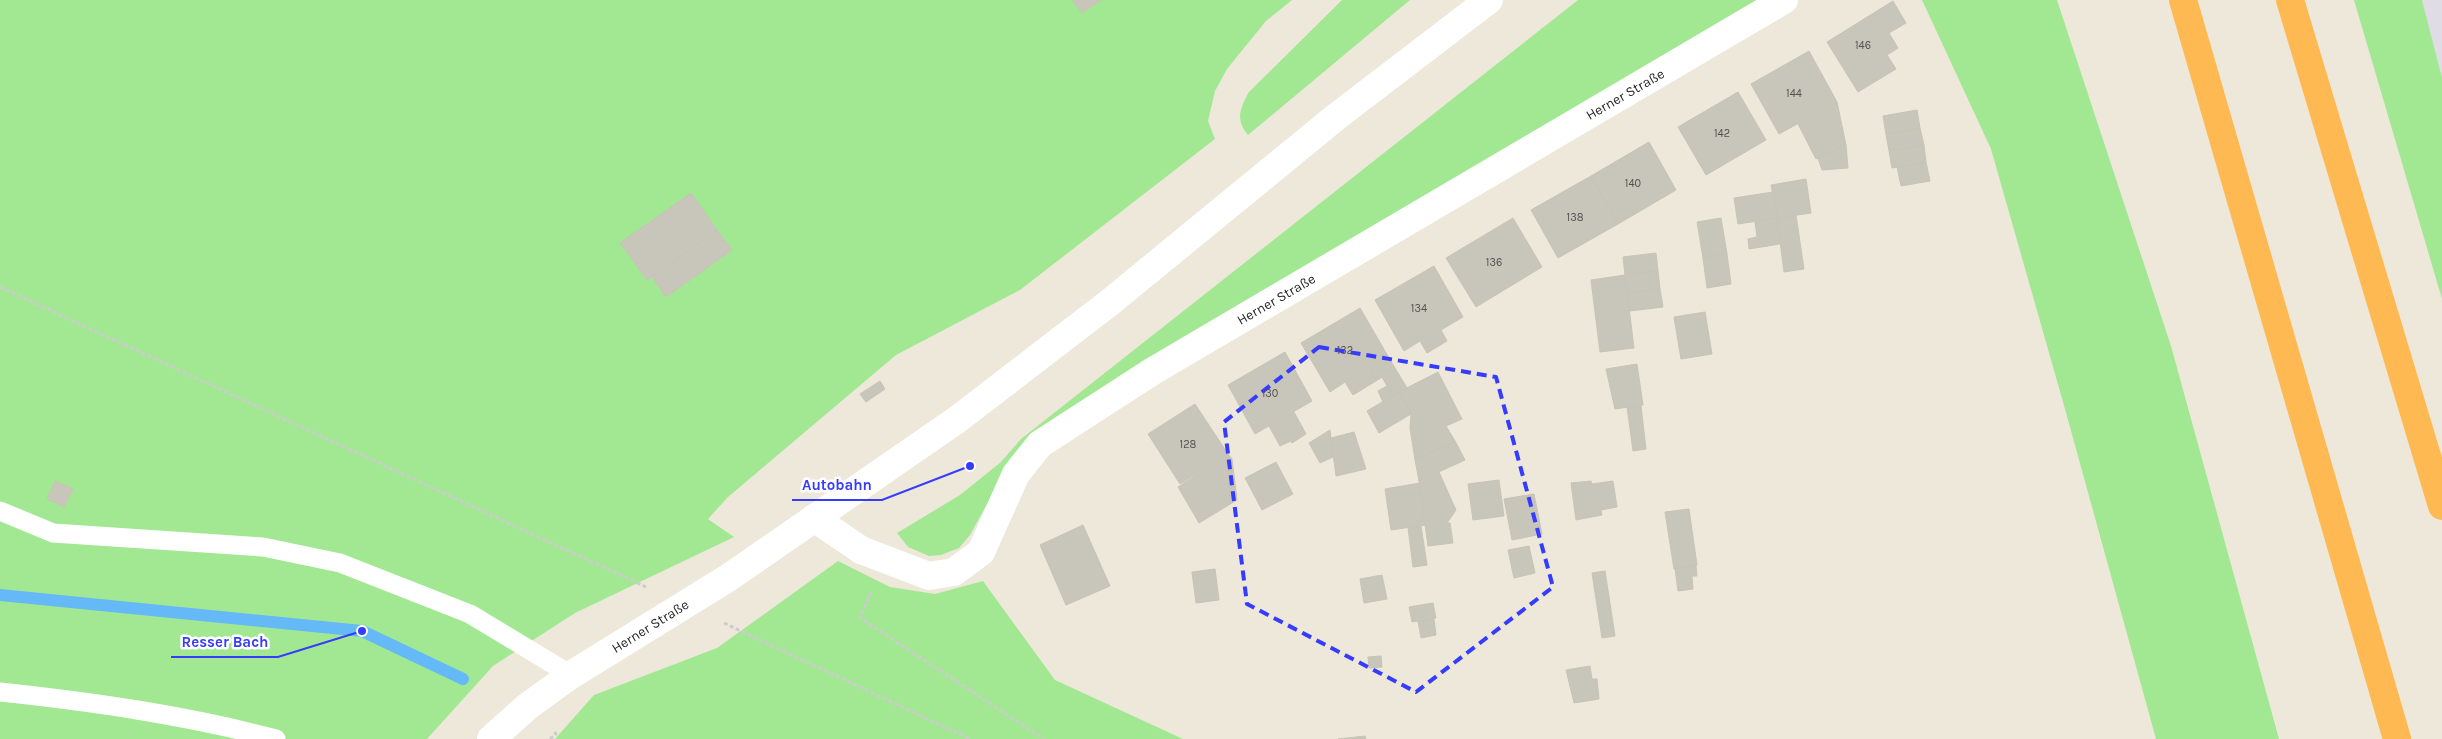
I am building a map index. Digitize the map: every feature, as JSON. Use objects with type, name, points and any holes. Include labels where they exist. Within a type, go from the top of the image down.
[{"type":"highway","points":[[2183,0],[2398,739]]},
{"type":"highway","points":[[2290,0],[2442,506]]},
{"type":"main road","name":"Herner Straße","points":[[491,739],[528,706],[571,675],[728,578],[958,419],[1109,303],[1336,117],[1489,0]]},
{"type":"main road","name":"Herner Straße","points":[[814,518],[861,550],[929,576],[954,572],[981,552],[1016,474],[1040,444],[1153,371],[1784,0]]},
{"type":"lane","points":[[0,511],[53,533],[263,547],[340,563],[470,614],[571,675]]},
{"type":"lane","points":[[0,692],[91,702],[221,724],[276,739]]},
{"type":"path","points":[[0,287],[603,568]]},
{"type":"path","points":[[887,560],[860,618],[1044,739]]},
{"type":"path","points":[[757,638],[970,739]]},
{"type":"highlighted area","points":[[1319,347],[1496,377],[1553,587],[1416,692],[1247,604],[1224,422]]},
{"type":"shaded area","points":[[2401,0],[2442,0],[2442,146]]},
{"type":"green space","points":[[0,0],[1292,0],[1266,21],[1227,69],[1215,91],[1208,121],[1215,139],[1020,290],[896,355],[728,497],[708,519],[734,537],[575,613],[493,666],[427,739],[0,739]]},
{"type":"green space","points":[[1342,0],[1410,0],[1248,135],[1241,124],[1240,114],[1249,92]]},
{"type":"green space","points":[[1578,0],[1757,0],[1194,332],[1015,453],[970,535],[959,548],[941,555],[929,556],[908,547],[897,533],[960,495],[1001,462],[1021,439]]},
{"type":"green space","points":[[1922,0],[2057,0],[2171,346],[2279,739],[2156,739],[1991,149]]},
{"type":"green space","points":[[2354,0],[2422,0],[2442,78],[2442,299]]},
{"type":"green space","points":[[838,561],[890,587],[935,594],[983,581],[1055,680],[1183,739],[555,739],[594,695],[717,648]]},
{"type":"building","points":[[1072,0],[1101,0],[1082,13]]},
{"type":"building","points":[[1893,1],[1906,23],[1889,33],[1898,48],[1887,55],[1896,69],[1858,92],[1827,42]]},
{"type":"building","points":[[1809,51],[1837,102],[1779,134],[1751,84]]},
{"type":"building","points":[[1738,92],[1766,140],[1706,175],[1678,127]]},
{"type":"building","points":[[1837,102],[1846,145],[1816,159],[1798,124]]},
{"type":"building","points":[[1917,110],[1920,128],[1886,134],[1883,116]]},
{"type":"building","points":[[1920,128],[1924,145],[1889,151],[1886,134]]},
{"type":"building","points":[[1649,142],[1676,190],[1618,224],[1591,176]]},
{"type":"building","points":[[1846,145],[1848,168],[1822,170],[1818,158]]},
{"type":"building","points":[[1924,145],[1926,162],[1892,168],[1889,151]]},
{"type":"building","points":[[1926,162],[1930,181],[1901,186],[1897,167]]},
{"type":"building","points":[[1591,176],[1618,224],[1558,258],[1531,210]]},
{"type":"building","points":[[1806,179],[1811,213],[1777,218],[1771,185]]},
{"type":"building","points":[[1773,192],[1777,218],[1738,224],[1734,198]]},
{"type":"building","points":[[691,193],[717,230],[647,280],[620,243]]},
{"type":"building","points":[[1796,215],[1804,269],[1784,272],[1777,218]]},
{"type":"building","points":[[1513,218],[1542,267],[1476,307],[1446,258]]},
{"type":"building","points":[[1721,218],[1727,254],[1703,258],[1697,222]]},
{"type":"building","points":[[1777,218],[1780,244],[1749,249],[1748,239],[1757,237],[1755,222]]},
{"type":"building","points":[[717,230],[732,250],[666,297],[652,277]]},
{"type":"building","points":[[1656,253],[1658,271],[1625,275],[1623,257]]},
{"type":"building","points":[[1727,254],[1731,284],[1707,288],[1703,258]]},
{"type":"building","points":[[1434,266],[1463,317],[1441,330],[1447,341],[1427,353],[1420,341],[1404,351],[1375,300]]},
{"type":"building","points":[[1658,271],[1660,289],[1628,293],[1625,275]]},
{"type":"building","points":[[1625,275],[1634,348],[1600,352],[1591,280]]},
{"type":"building","points":[[1660,289],[1663,307],[1630,311],[1628,293]]},
{"type":"building","points":[[1360,308],[1389,358],[1370,369],[1376,381],[1353,395],[1345,382],[1330,392],[1301,343]]},
{"type":"building","points":[[1705,312],[1712,354],[1681,359],[1674,317]]},
{"type":"building","points":[[1285,352],[1312,401],[1255,434],[1228,385]]},
{"type":"building","points":[[1389,358],[1407,388],[1383,402],[1378,391],[1387,386],[1382,377],[1376,381],[1370,369]]},
{"type":"building","points":[[1637,364],[1643,405],[1615,409],[1606,369]]},
{"type":"building","points":[[1438,372],[1462,419],[1446,426],[1455,441],[1415,460],[1410,428],[1411,414],[1399,392]]},
{"type":"building","points":[[880,381],[885,389],[866,402],[860,394]]},
{"type":"building","points":[[1399,392],[1411,414],[1379,433],[1367,411]]},
{"type":"building","points":[[1195,404],[1228,454],[1180,484],[1148,434]]},
{"type":"building","points":[[1641,406],[1646,449],[1633,451],[1627,407]]},
{"type":"building","points":[[1294,412],[1306,434],[1292,443],[1291,441],[1280,446],[1269,426]]},
{"type":"building","points":[[1330,430],[1333,457],[1320,463],[1309,443]]},
{"type":"building","points":[[1354,432],[1366,469],[1336,476],[1331,438]]},
{"type":"building","points":[[1455,441],[1465,460],[1419,481],[1415,460]]},
{"type":"building","points":[[1228,454],[1232,459],[1237,500],[1199,523],[1178,487]]},
{"type":"building","points":[[1276,462],[1293,494],[1262,510],[1245,478]]},
{"type":"building","points":[[1439,472],[1456,510],[1447,523],[1450,523],[1453,543],[1428,546],[1419,481]]},
{"type":"building","points":[[1499,480],[1504,516],[1473,520],[1468,484]]},
{"type":"building","points":[[55,481],[73,489],[64,507],[47,499]]},
{"type":"building","points":[[1591,481],[1592,484],[1613,481],[1617,507],[1601,510],[1602,515],[1576,520],[1571,483]]},
{"type":"building","points":[[1420,483],[1425,525],[1391,530],[1385,489]]},
{"type":"building","points":[[1534,494],[1542,534],[1512,540],[1504,499]]},
{"type":"building","points":[[1689,509],[1697,565],[1674,569],[1665,512]]},
{"type":"building","points":[[1083,525],[1110,586],[1066,605],[1040,545]]},
{"type":"building","points":[[1421,526],[1427,565],[1413,567],[1408,528]]},
{"type":"building","points":[[1529,546],[1535,573],[1514,578],[1508,550]]},
{"type":"building","points":[[1696,565],[1697,576],[1692,576],[1693,589],[1678,591],[1675,569]]},
{"type":"building","points":[[1215,569],[1219,600],[1196,603],[1192,572]]},
{"type":"building","points":[[1605,571],[1615,636],[1602,638],[1592,573]]},
{"type":"building","points":[[1382,575],[1387,599],[1364,603],[1360,579]]},
{"type":"building","points":[[1433,603],[1436,618],[1412,622],[1409,607]]},
{"type":"building","points":[[1434,619],[1436,635],[1421,638],[1418,621]]},
{"type":"building","points":[[1381,656],[1382,667],[1369,668],[1368,657]]},
{"type":"building","points":[[1590,666],[1592,679],[1597,679],[1599,699],[1574,703],[1566,670]]},
{"type":"building","points":[[1365,736],[1366,739],[1338,739]]},
{"type":"waterway","points":[[0,595],[362,631],[463,679]]},
{"type":"place","name":"Autobahn","points":[[970,466]]},
{"type":"place","name":"Resser Bach","points":[[362,631]]}]
